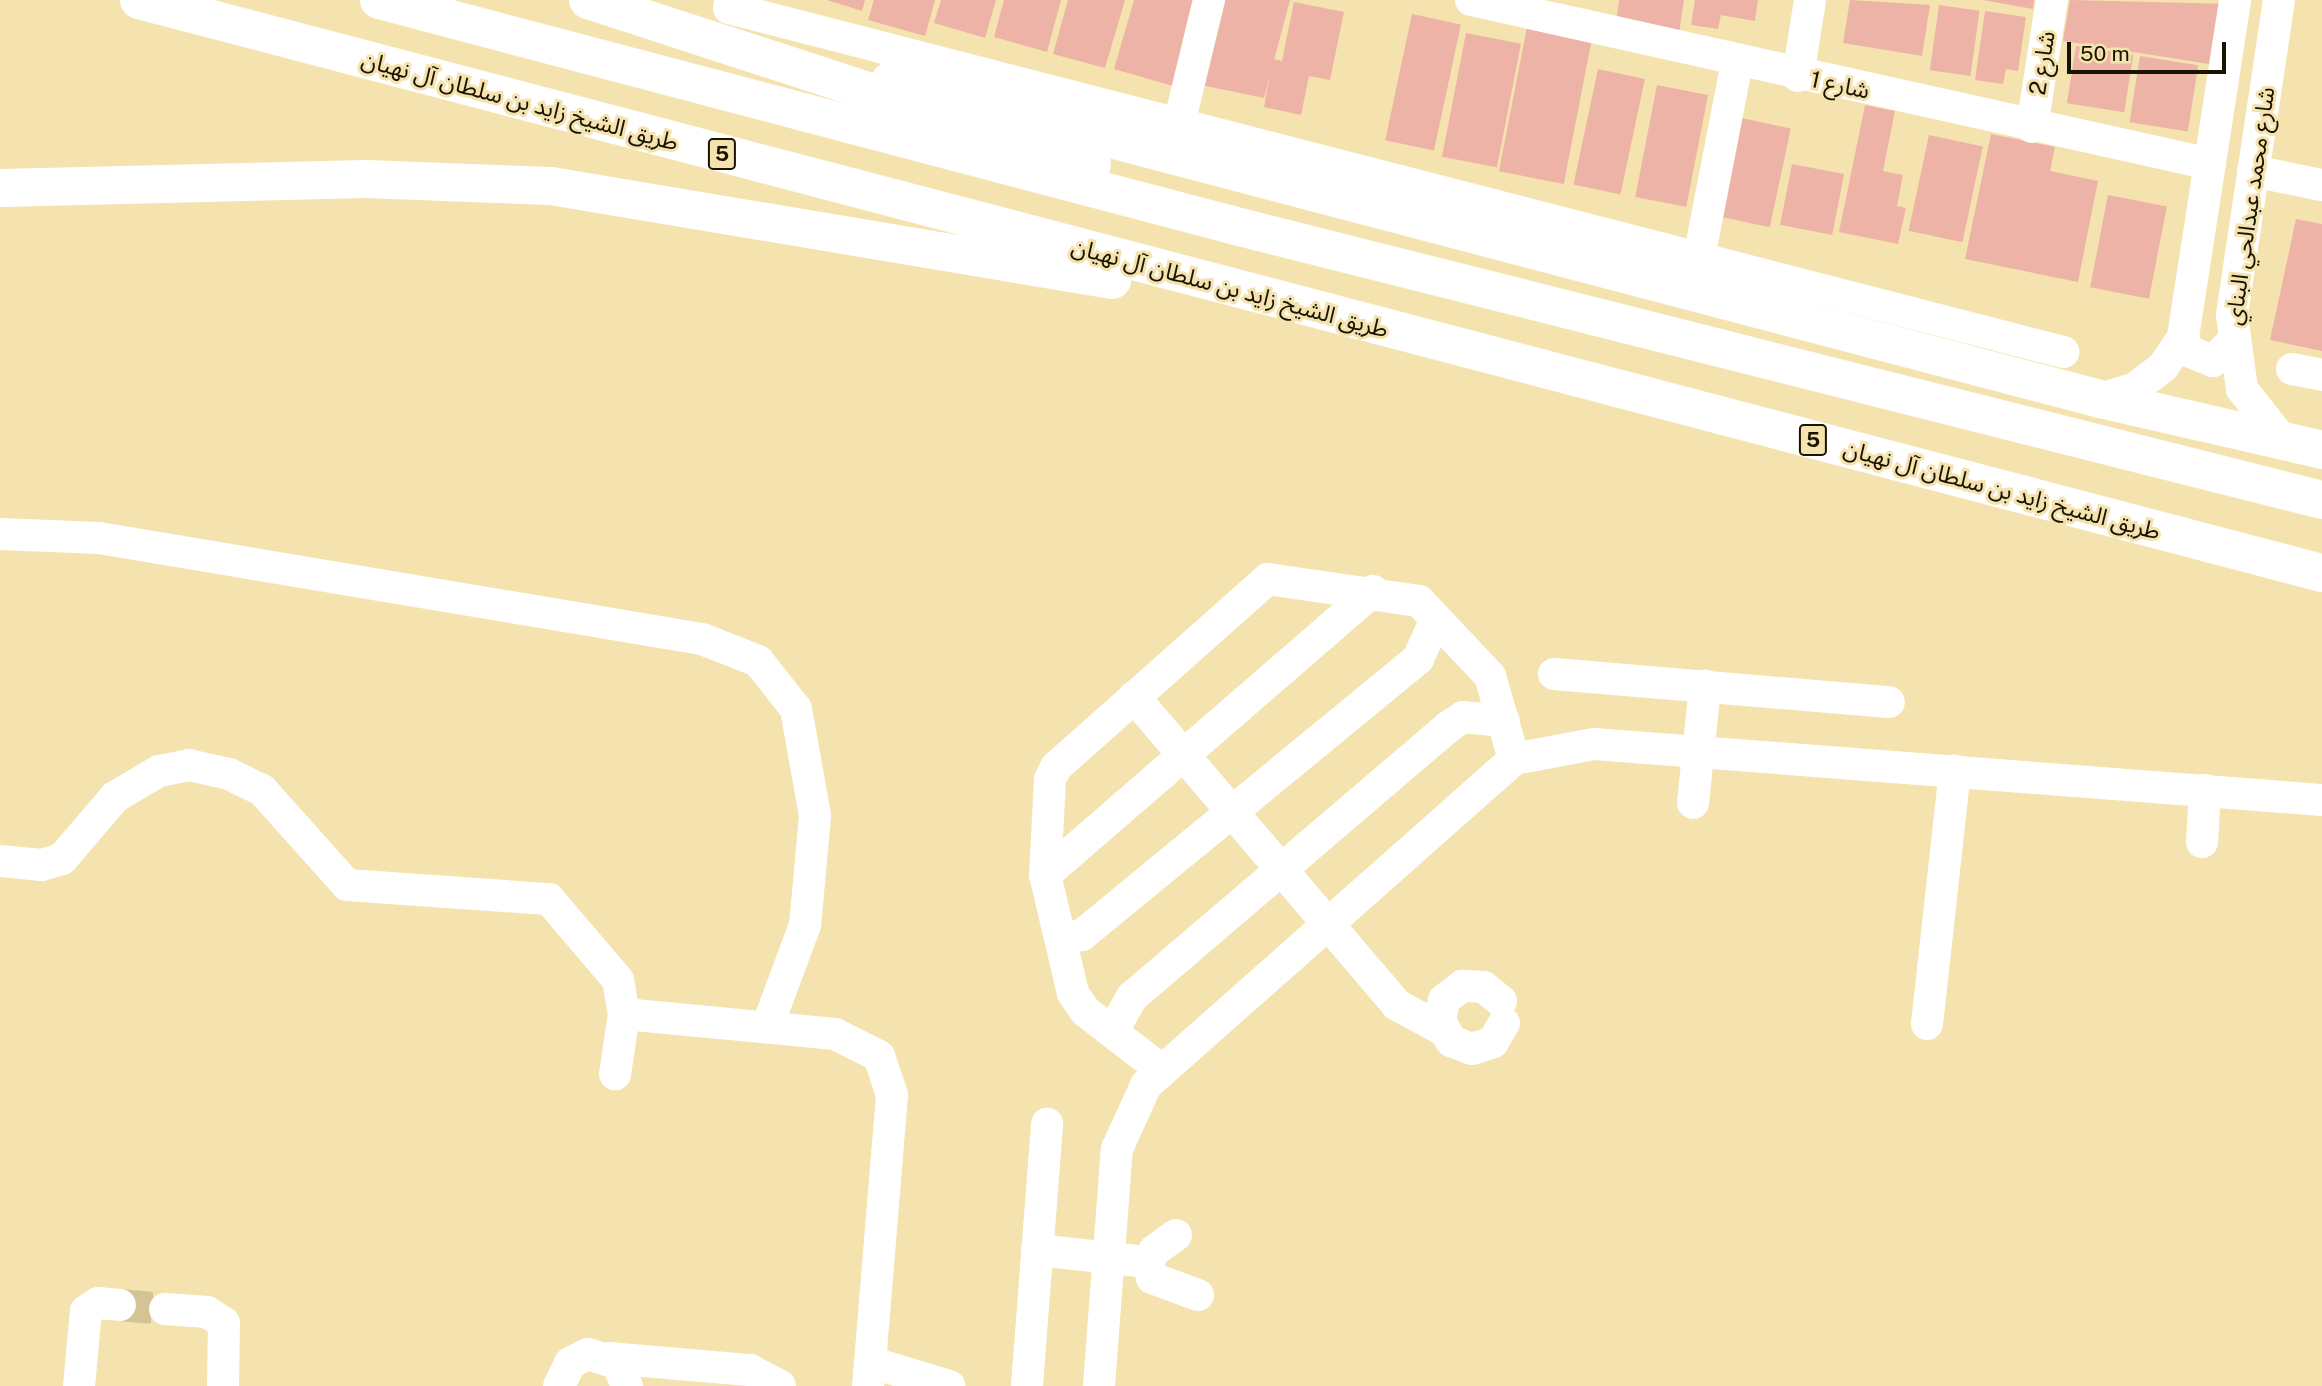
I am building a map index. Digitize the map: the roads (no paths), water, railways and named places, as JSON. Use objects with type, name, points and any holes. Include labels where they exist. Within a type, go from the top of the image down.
[{"type":"main road","name":"طريق الشيخ زايد بن سلطان آل نهيان","points":[[139,0],[1304,308],[2322,573]]},
{"type":"main road","points":[[379,0],[1228,224],[2322,500]]},
{"type":"main road","points":[[587,0],[2100,398],[2322,450]]},
{"type":"main road","points":[[699,31],[1154,185],[1228,224]]},
{"type":"main road","points":[[0,162],[222,181]]},
{"type":"main road","points":[[0,188],[222,181],[450,179],[551,186],[1304,308]]},
{"type":"street","points":[[731,0],[729,8],[2063,352]]},
{"type":"street","points":[[1179,124],[1209,0]]},
{"type":"street","name":"شارع 1","points":[[1471,0],[1565,11],[1737,62],[2210,163]]},
{"type":"street","points":[[1798,76],[1810,0]]},
{"type":"street","name":"شارع 2","points":[[2032,127],[2052,0]]},
{"type":"street","name":"شارع محمد عبدالحي البناي","points":[[2100,398],[2135,388],[2163,367],[2183,337],[2235,0]]},
{"type":"street","name":"شارع محمد عبدالحي البناي","points":[[2279,0],[2253,171],[2232,342],[2242,389],[2282,440]]},
{"type":"street","points":[[1699,258],[1737,62]]},
{"type":"street","points":[[2253,171],[2322,185]]},
{"type":"street","points":[[2183,337],[2188,351],[2213,361],[2232,342]]},
{"type":"street","points":[[0,534],[99,538],[689,637],[758,661],[796,709],[815,816],[805,925],[767,1027]]},
{"type":"street","points":[[1159,1068],[1113,1031],[1073,993],[1045,875],[1056,767],[1268,579],[1373,591],[1419,601],[1490,676],[1514,759]]},
{"type":"street","points":[[1045,875],[1373,591]]},
{"type":"street","points":[[1061,938],[1082,935],[1418,659],[1436,619]]},
{"type":"street","points":[[1554,674],[1889,702]]},
{"type":"street","points":[[1693,803],[1705,686]]},
{"type":"street","points":[[1135,697],[1324,924],[1397,1005],[1442,1029],[1451,1041],[1472,1049],[1493,1042],[1503,1012],[1477,985],[1455,989],[1442,1007],[1442,1029]]},
{"type":"street","points":[[1113,1031],[1132,997],[1448,727],[1463,718],[1504,721]]},
{"type":"street","points":[[1099,1386],[1117,1149],[1132,1108],[1159,1068],[1514,759],[1572,745],[1699,751],[2322,800]]},
{"type":"street","points":[[0,861],[43,865],[62,859],[115,797],[159,771],[189,765],[229,774],[262,790],[333,878],[347,885],[549,899],[618,980],[624,1014],[615,1074]]},
{"type":"street","points":[[1927,1024],[1955,771]]},
{"type":"street","points":[[2202,842],[2205,790]]},
{"type":"street","points":[[624,1014],[767,1027],[858,1042],[879,1056],[889,1075],[869,1374],[948,1386]]},
{"type":"street","points":[[1027,1385],[1047,1124]]},
{"type":"street","points":[[1148,1262],[1165,1239],[1176,1235]]},
{"type":"street","points":[[1037,1250],[1148,1262]]},
{"type":"street","points":[[1148,1262],[1163,1287],[1198,1295]]},
{"type":"street","points":[[79,1386],[86,1311],[98,1303],[120,1305]]},
{"type":"street","points":[[165,1309],[207,1311],[224,1323],[223,1386]]},
{"type":"street","points":[[559,1386],[579,1357],[750,1370],[780,1386]]},
{"type":"street","points":[[609,1358],[627,1386]]},
{"type":"tunnel","points":[[120,1305],[165,1309]]}]
